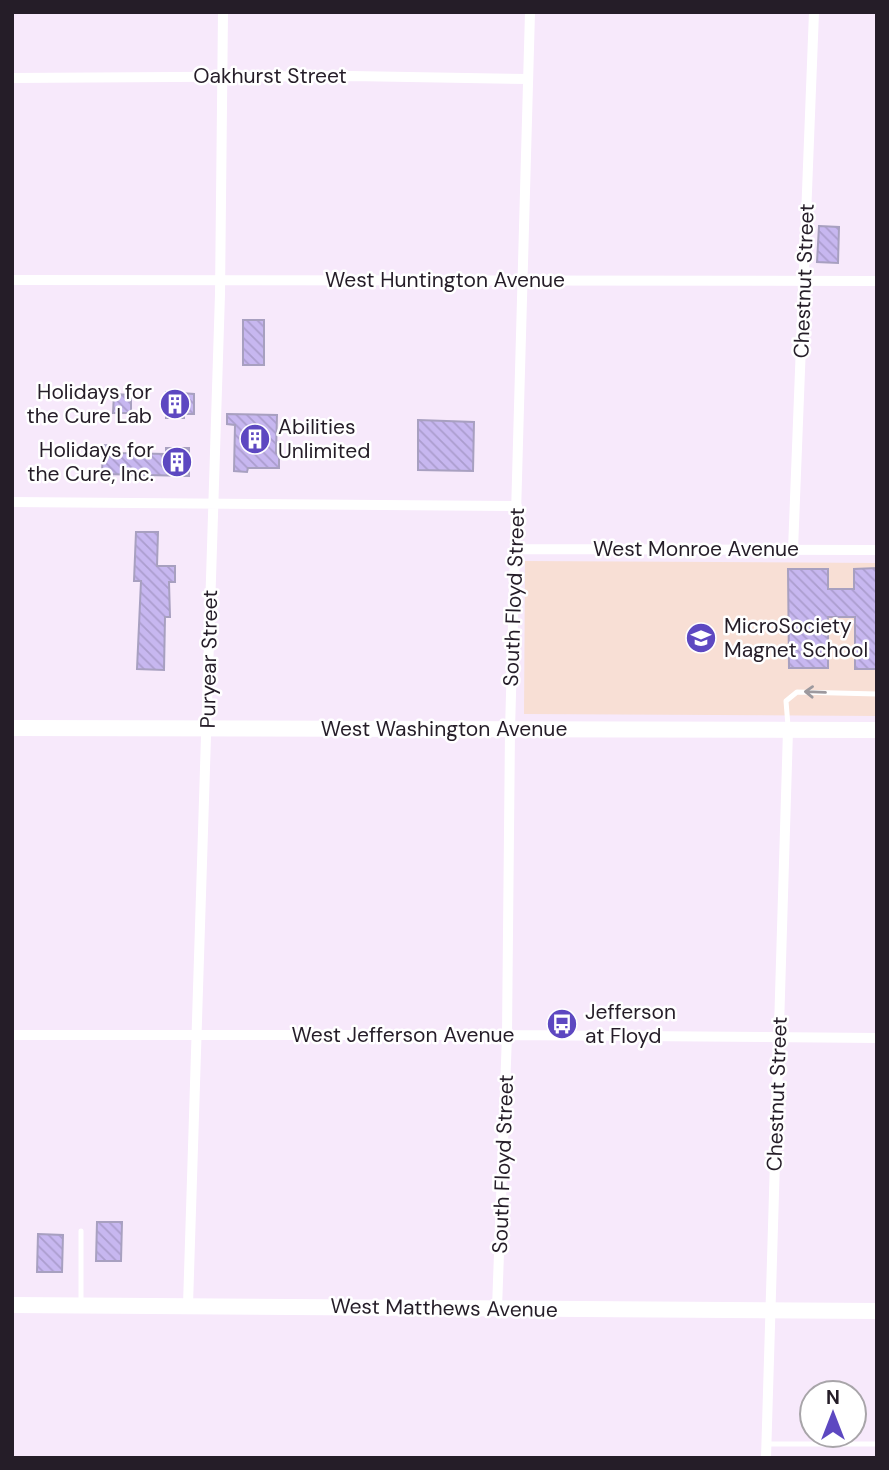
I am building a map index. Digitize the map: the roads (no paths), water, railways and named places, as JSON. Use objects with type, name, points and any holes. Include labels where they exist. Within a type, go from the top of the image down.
[{"type":"street","name":"Puryear Street","points":[[188,1305],[220,280],[223,12]]},
{"type":"street","name":"South Floyd Street","points":[[497,1308],[507,1035],[510,730],[530,12]]},
{"type":"street","name":"Chestnut Street","points":[[793,550],[814,12]]},
{"type":"street","name":"Oakhurst Street","points":[[12,78],[351,76],[528,79]]},
{"type":"street","name":"West Huntington Avenue","points":[[12,280],[877,281]]},
{"type":"street","points":[[12,502],[517,506]]},
{"type":"street","name":"West Monroe Avenue","points":[[516,549],[877,550]]},
{"type":"street","name":"West Washington Avenue","points":[[12,728],[877,730]]},
{"type":"street","name":"Chestnut Street","points":[[766,1458],[788,730]]},
{"type":"street","name":"West Jefferson Avenue","points":[[12,1035],[877,1038]]},
{"type":"street","name":"West Matthews Avenue","points":[[12,1305],[877,1311]]},
{"type":"lane","points":[[788,730],[786,701],[797,692],[877,694]]},
{"type":"lane","points":[[81,1231],[81,1305]]},
{"type":"lane","points":[[767,1444],[877,1444]]},
{"type":"place","name":"Holidays for the Cure Lab","points":[[175,404]]},
{"type":"place","name":"Abilities Unlimited","points":[[255,439]]},
{"type":"place","name":"Holidays for the Cure, Inc.","points":[[177,462]]},
{"type":"place","name":"MicroSociety Magnet School","points":[[701,638]]},
{"type":"place","name":"Jefferson at Floyd","points":[[562,1024]]}]
